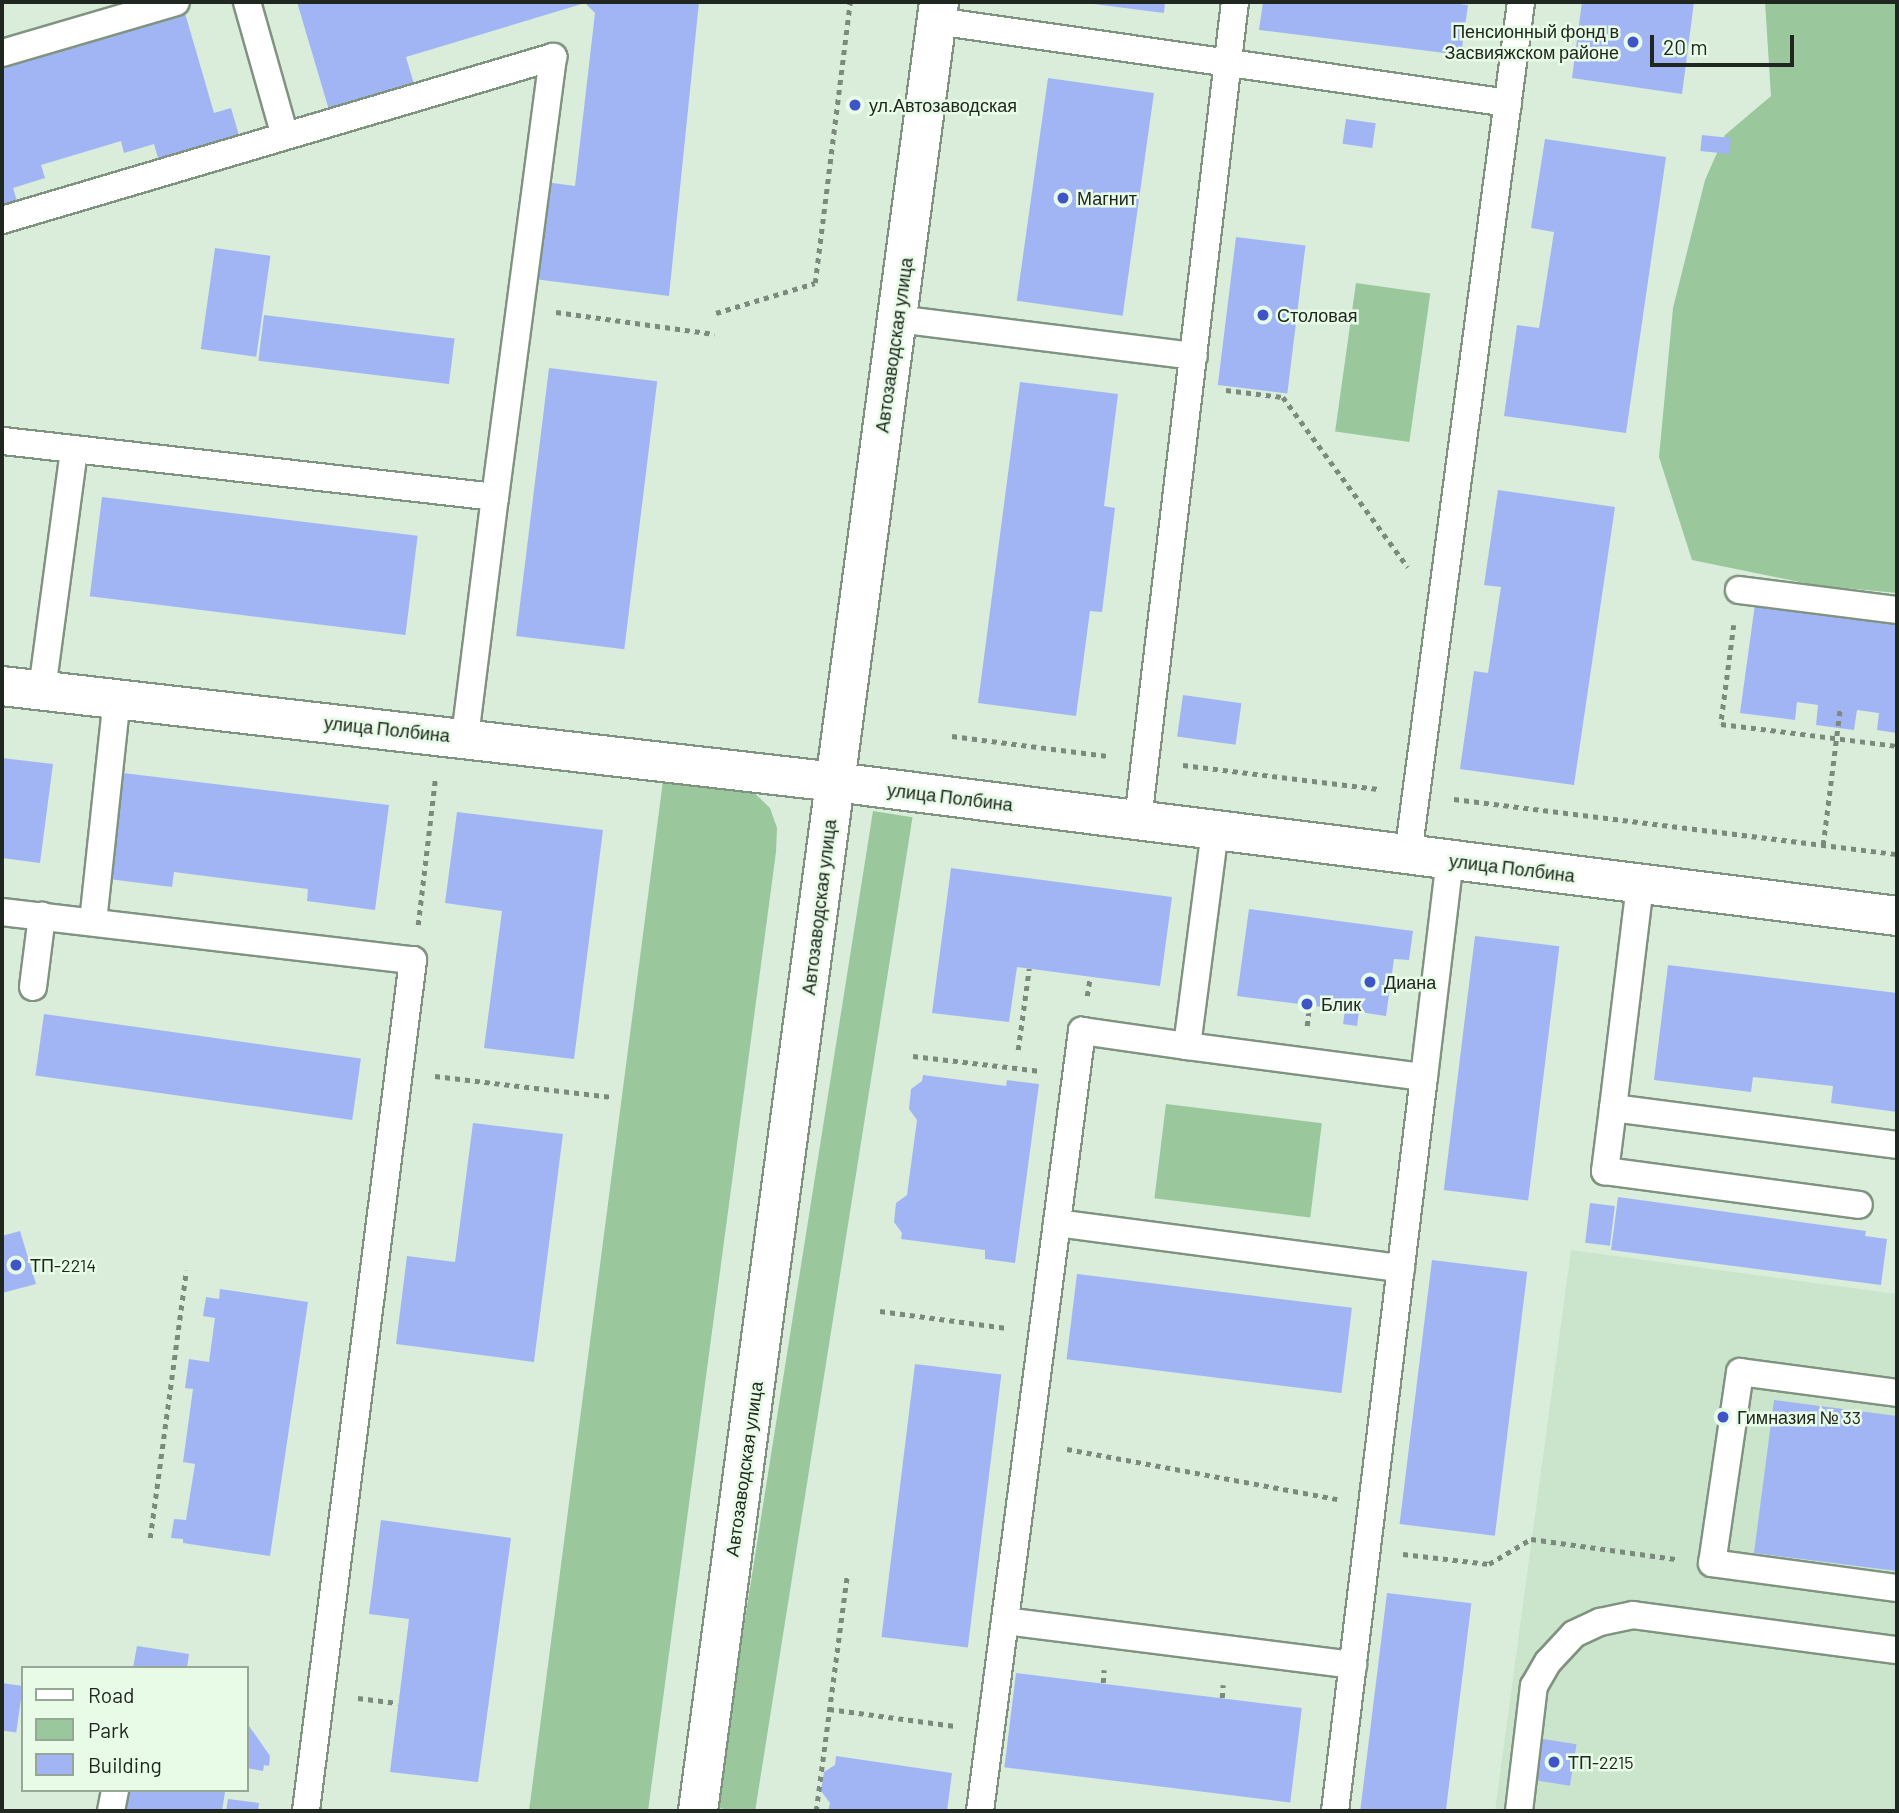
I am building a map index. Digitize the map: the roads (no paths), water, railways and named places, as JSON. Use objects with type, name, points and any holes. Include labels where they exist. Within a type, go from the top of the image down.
[{"type":"street","name":"Автозаводская улица","points":[[698,1811],[938,11]]},
{"type":"street","name":"улица Полбина","points":[[2,686],[465,737],[1897,916]]},
{"type":"lane","points":[[2,53],[176,2]]},
{"type":"lane","points":[[247,2],[285,136]]},
{"type":"lane","points":[[1138,821],[1235,2]]},
{"type":"lane","points":[[1408,855],[1521,2]]},
{"type":"lane","points":[[938,11],[1227,62],[1508,103]]},
{"type":"lane","points":[[2,220],[553,57],[465,737]]},
{"type":"lane","points":[[897,318],[1194,356]]},
{"type":"lane","points":[[2,441],[495,497]]},
{"type":"lane","points":[[42,690],[74,449]]},
{"type":"lane","points":[[1739,590],[1897,610]]},
{"type":"lane","points":[[93,922],[117,698]]},
{"type":"lane","points":[[1187,1045],[1214,830]]},
{"type":"lane","points":[[1335,1811],[1450,860]]},
{"type":"lane","points":[[1640,885],[1605,1171],[1859,1205]]},
{"type":"lane","points":[[2,912],[413,960],[306,1811]]},
{"type":"lane","points":[[33,987],[42,916]]},
{"type":"lane","points":[[980,1811],[1082,1031],[1424,1077]]},
{"type":"lane","points":[[1613,1108],[1897,1145]]},
{"type":"lane","points":[[1057,1223],[1401,1268]]},
{"type":"lane","points":[[1897,1393],[1740,1372],[1712,1563],[1897,1588]]},
{"type":"lane","points":[[1519,1811],[1534,1686],[1548,1662],[1574,1634],[1600,1622],[1633,1615],[1897,1650]]},
{"type":"lane","points":[[1004,1621],[1353,1665]]},
{"type":"lane","points":[[111,1811],[115,1792]]},
{"type":"place","name":"Пенсионный фонд в Засвияжском районе","points":[[1633,42]]},
{"type":"place","name":"ул.Автозаводская","points":[[855,105]]},
{"type":"place","name":"Магнит","points":[[1063,198]]},
{"type":"place","name":"Столовая","points":[[1263,315]]},
{"type":"place","name":"Диана","points":[[1370,982]]},
{"type":"place","name":"Блик","points":[[1307,1004]]},
{"type":"place","name":"ТП-2214","points":[[16,1265]]},
{"type":"place","name":"Гимназия № 33","points":[[1723,1417]]},
{"type":"place","name":"ТП-2215","points":[[1554,1762]]}]
